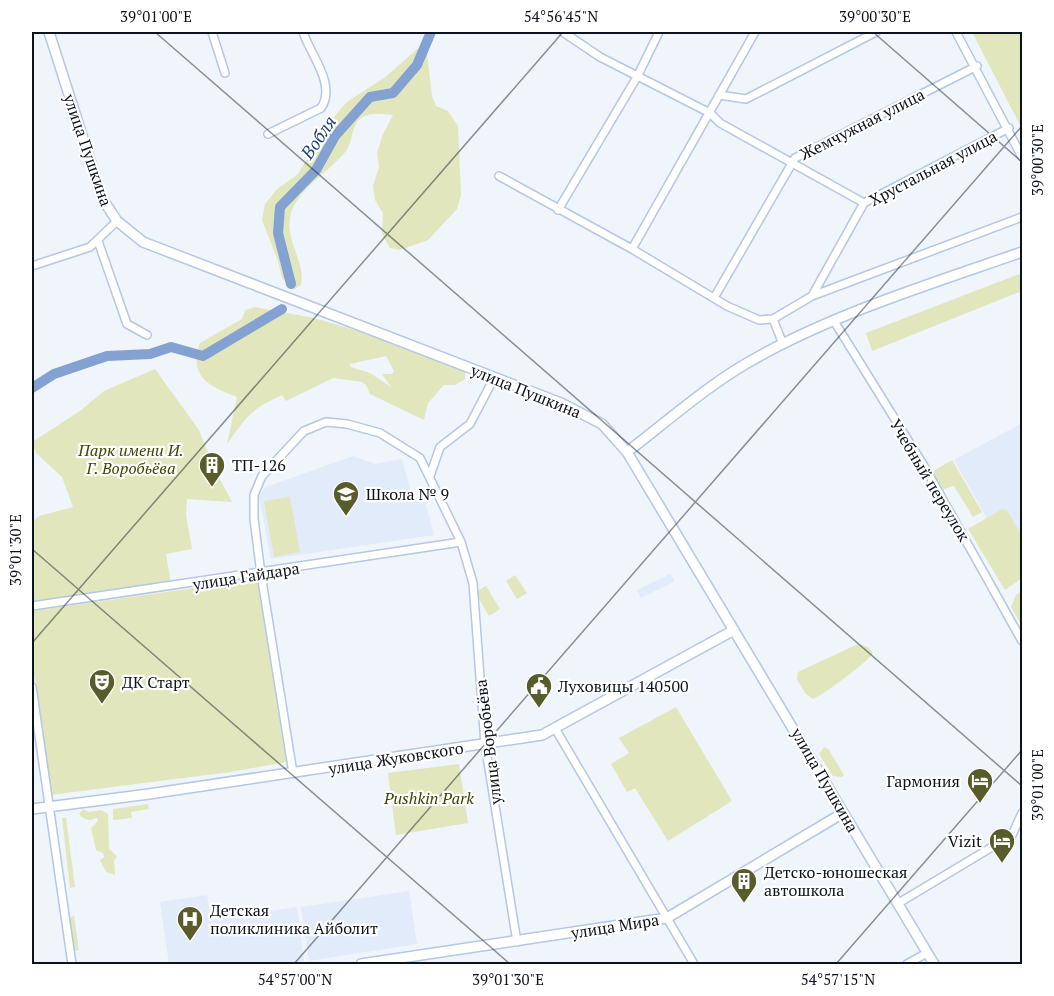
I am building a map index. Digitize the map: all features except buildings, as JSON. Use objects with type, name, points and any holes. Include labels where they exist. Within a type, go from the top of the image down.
[{"type":"street","name":"улица Пушкина","points":[[49,32],[102,198],[117,221],[143,242],[561,403],[602,424],[627,452],[934,964]]},
{"type":"street","points":[[212,32],[225,73]]},
{"type":"street","points":[[268,134],[321,108],[326,101],[326,85],[303,32]]},
{"type":"street","points":[[563,32],[637,77],[710,113],[720,123],[864,202]]},
{"type":"street","points":[[558,210],[637,77],[659,32]]},
{"type":"street","points":[[632,249],[755,32]]},
{"type":"street","points":[[719,95],[746,99],[876,32]]},
{"type":"street","points":[[956,32],[977,66],[1023,157]]},
{"type":"street","name":"Жемчужная улица","points":[[714,298],[792,162],[801,153],[977,66]]},
{"type":"street","name":"Хрустальная улица","points":[[812,296],[864,202],[1009,128]]},
{"type":"street","points":[[499,176],[632,249],[714,298],[759,320],[773,319],[812,296],[1023,217]]},
{"type":"street","points":[[32,266],[78,252],[98,241],[117,221]]},
{"type":"street","points":[[98,241],[127,324],[147,335]]},
{"type":"street","points":[[627,452],[728,376],[783,344],[834,321],[1023,252]]},
{"type":"street","points":[[773,319],[783,344]]},
{"type":"street","name":"Учебный переулок","points":[[834,321],[924,466],[1023,641]]},
{"type":"street","points":[[430,476],[440,447],[470,424],[494,378]]},
{"type":"street","name":"улица Воробьёва","points":[[293,773],[261,574],[254,519],[254,495],[262,476],[304,431],[326,422],[347,424],[380,433],[420,458],[461,542],[473,583],[485,744],[517,942]]},
{"type":"street","name":"улица Гайдара","points":[[32,606],[261,574],[461,542]]},
{"type":"street","name":"улица Жуковского","points":[[32,809],[293,773],[542,735],[556,730],[734,630]]},
{"type":"street","points":[[32,687],[72,964]]},
{"type":"street","points":[[556,730],[694,964]]},
{"type":"street","name":"улица Мира","points":[[361,964],[667,918],[843,813]]},
{"type":"street","points":[[897,904],[1012,835],[1023,813]]},
{"type":"street","points":[[907,964],[927,953]]},
{"type":"shaded area","points":[[1022,423],[1022,564],[1015,568],[954,460]]},
{"type":"shaded area","name":"Школа № 9","points":[[353,456],[375,464],[402,459],[413,499],[424,497],[434,535],[271,559],[259,496],[266,487]]},
{"type":"shaded area","points":[[670,574],[675,581],[641,598],[637,590]]},
{"type":"shaded area","points":[[409,891],[417,944],[309,961],[301,907]]},
{"type":"shaded area","points":[[207,895],[211,920],[297,907],[304,961],[283,964],[169,964],[160,902]]},
{"type":"green space","points":[[972,32],[1022,32],[1022,129]]},
{"type":"green space","points":[[422,45],[426,45],[432,96],[436,106],[448,111],[458,126],[461,195],[457,209],[428,240],[400,250],[390,248],[382,234],[383,213],[375,200],[373,186],[379,167],[377,153],[383,134],[393,115],[365,116],[356,124],[346,151],[305,190],[293,208],[290,218],[291,236],[302,277],[301,285],[293,290],[282,278],[262,220],[265,204],[277,189],[298,174],[325,127],[347,102],[384,78]]},
{"type":"green space","points":[[1022,273],[1022,291],[872,351],[866,333]]},
{"type":"green space","points":[[255,307],[314,318],[358,331],[465,372],[465,379],[455,385],[444,385],[428,403],[424,420],[370,394],[362,382],[333,378],[286,401],[282,395],[256,409],[227,444],[237,397],[218,389],[204,379],[199,372],[197,354],[200,343],[242,319],[245,310]],"holes":[[[386,356],[394,371],[392,374],[382,374],[391,387],[370,373],[351,367],[350,364]]]},
{"type":"green space","name":"Парк имени И. Г. Воробьёва","points":[[155,369],[199,430],[215,470],[232,502],[187,499],[186,515],[192,549],[166,554],[171,584],[32,602],[32,522],[39,516],[73,507],[62,477],[36,453],[32,442],[80,411],[104,391]]},
{"type":"green space","points":[[952,460],[982,512],[973,517],[954,486],[941,490],[932,472]]},
{"type":"green space","points":[[290,497],[300,552],[274,557],[264,501]]},
{"type":"green space","points":[[1002,509],[1007,510],[1022,536],[1022,578],[1005,590],[968,529]]},
{"type":"green space","points":[[515,575],[527,593],[517,599],[506,581]]},
{"type":"green space","points":[[258,579],[287,762],[230,772],[50,795],[32,659],[32,611]]},
{"type":"green space","points":[[486,586],[500,609],[489,616],[475,592]]},
{"type":"green space","points":[[1022,591],[1022,626],[1011,607],[1016,595]]},
{"type":"green space","points":[[858,644],[868,647],[873,653],[870,657],[845,678],[813,699],[806,694],[797,680],[798,672]]},
{"type":"green space","points":[[676,707],[732,801],[668,841],[635,788],[627,792],[611,764],[629,753],[619,738]]},
{"type":"green space","points":[[824,747],[829,750],[844,775],[842,777],[833,776],[819,754]]},
{"type":"green space","name":"Pushkin Park","points":[[459,764],[468,823],[396,835],[388,773]]},
{"type":"green space","points":[[148,804],[149,809],[131,812],[132,818],[113,820],[113,809]]},
{"type":"green space","points":[[83,809],[89,812],[101,810],[108,814],[109,849],[117,856],[114,861],[115,875],[106,872],[100,860],[104,857],[103,853],[96,850],[91,828],[98,821],[97,818],[89,820],[83,818],[79,814]]},
{"type":"green space","points":[[62,818],[66,818],[75,887],[70,888]]},
{"type":"green space","points":[[74,915],[79,951],[74,950],[70,918]]},
{"type":"waterway","name":"Вобля","points":[[291,284],[278,233],[280,207],[316,170],[335,136],[370,97],[393,93],[417,65],[431,32]]},
{"type":"waterway","name":"Вобля","points":[[32,388],[54,374],[107,356],[150,354],[171,347],[203,356],[282,309]]},
{"type":"place","name":"ТП-126","points":[[212,488]]},
{"type":"place","name":"Школа № 9","points":[[346,517]]},
{"type":"place","name":"ДК Старт","points":[[102,705]]},
{"type":"place","name":"Луховицы 140500","points":[[539,709]]},
{"type":"place","name":"Гармония","points":[[980,804]]},
{"type":"place","name":"Vizit","points":[[1002,864]]},
{"type":"place","name":"Детско-юношеская автошкола","points":[[744,904]]},
{"type":"place","name":"Детская поликлиника Айболит","points":[[190,942]]}]
